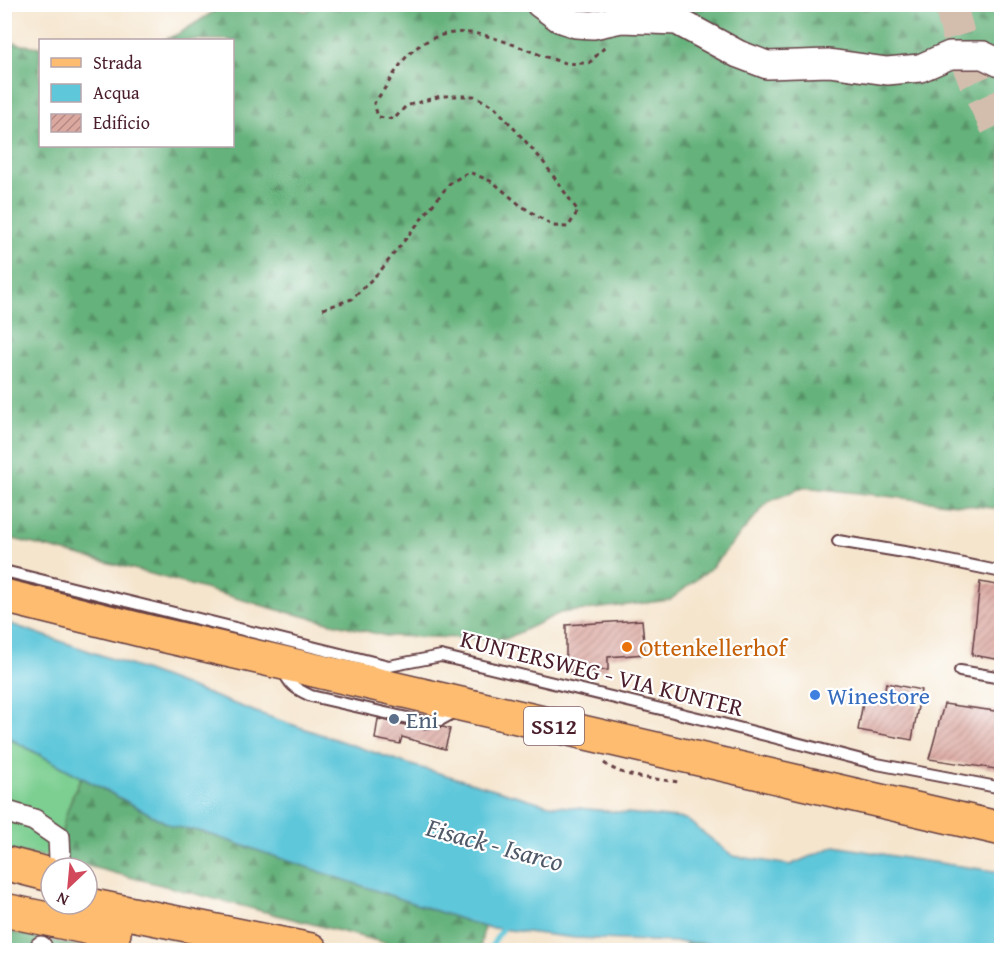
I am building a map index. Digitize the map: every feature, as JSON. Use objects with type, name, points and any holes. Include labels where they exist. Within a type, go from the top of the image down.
[{"type":"main road","name":"SS12","points":[[4,596],[149,632],[827,789],[995,824]]},
{"type":"main road","points":[[4,863],[39,866]]},
{"type":"main road","points":[[99,887],[186,911],[246,937]]},
{"type":"main road","points":[[4,888],[39,895]]},
{"type":"main road","points":[[99,907],[311,951]]},
{"type":"main road","points":[[4,910],[202,951]]},
{"type":"street","points":[[540,4],[559,18],[576,24],[593,25],[621,19],[676,21],[738,54],[767,65],[829,63],[887,71],[920,68],[950,55],[983,55],[1002,64]]},
{"type":"street","points":[[4,811],[34,820],[59,837],[56,856]]},
{"type":"lane","points":[[838,541],[1002,572]]},
{"type":"lane","name":"KUNTERSWEG - VIA KUNTER","points":[[4,571],[389,666],[441,656],[877,764],[1002,788]]},
{"type":"lane","points":[[960,671],[1002,678]]},
{"type":"path","points":[[323,309],[352,299],[381,270],[450,183],[470,172],[493,182],[520,205],[553,226],[568,227],[578,211],[542,160],[495,107],[474,96],[441,96],[406,106],[394,119],[378,117],[375,103],[408,55],[430,39],[463,31],[508,41],[567,63],[589,63],[608,47],[606,22]]},
{"type":"green space","points":[[312,4],[1001,5],[1001,509],[804,487],[768,502],[711,568],[670,600],[560,613],[506,639],[386,636],[278,610],[137,570],[5,537],[4,40],[39,47],[39,147],[234,147],[234,39],[166,39],[224,5],[282,5],[307,11]]},
{"type":"green space","points":[[4,736],[81,777],[72,796],[61,856],[42,856],[5,850]]},
{"type":"green space","points":[[81,777],[172,826],[203,832],[484,927],[480,950],[413,950],[99,869],[99,856],[60,856],[65,817]]},
{"type":"green space","points":[[5,931],[98,950],[5,950]]},
{"type":"green space","points":[[686,943],[725,944],[761,950],[685,950]]},
{"type":"water","name":"Eisack - Isarco","points":[[5,622],[411,765],[549,805],[686,819],[733,856],[790,865],[835,846],[1001,872],[1001,950],[761,950],[725,944],[575,938],[484,927],[203,832],[172,826],[5,736]]},
{"type":"building","points":[[980,582],[1002,586],[1002,660],[972,655]]},
{"type":"building","points":[[642,620],[645,654],[608,657],[608,670],[566,672],[566,625]]},
{"type":"building","points":[[886,683],[921,690],[912,740],[858,730],[864,697],[883,700]]},
{"type":"building","points":[[944,704],[1002,712],[1002,770],[929,759]]},
{"type":"building","points":[[378,719],[423,729],[443,727],[450,729],[445,749],[402,737],[400,744],[375,739]]},
{"type":"waterway","points":[[489,950],[505,924]]},
{"type":"tunnel","points":[[951,4],[972,72],[1002,137]]},
{"type":"place","name":"Ottenkellerhof","points":[[627,647]]},
{"type":"place","name":"Winestore","points":[[815,695]]},
{"type":"place","name":"Eni","points":[[394,719]]}]
